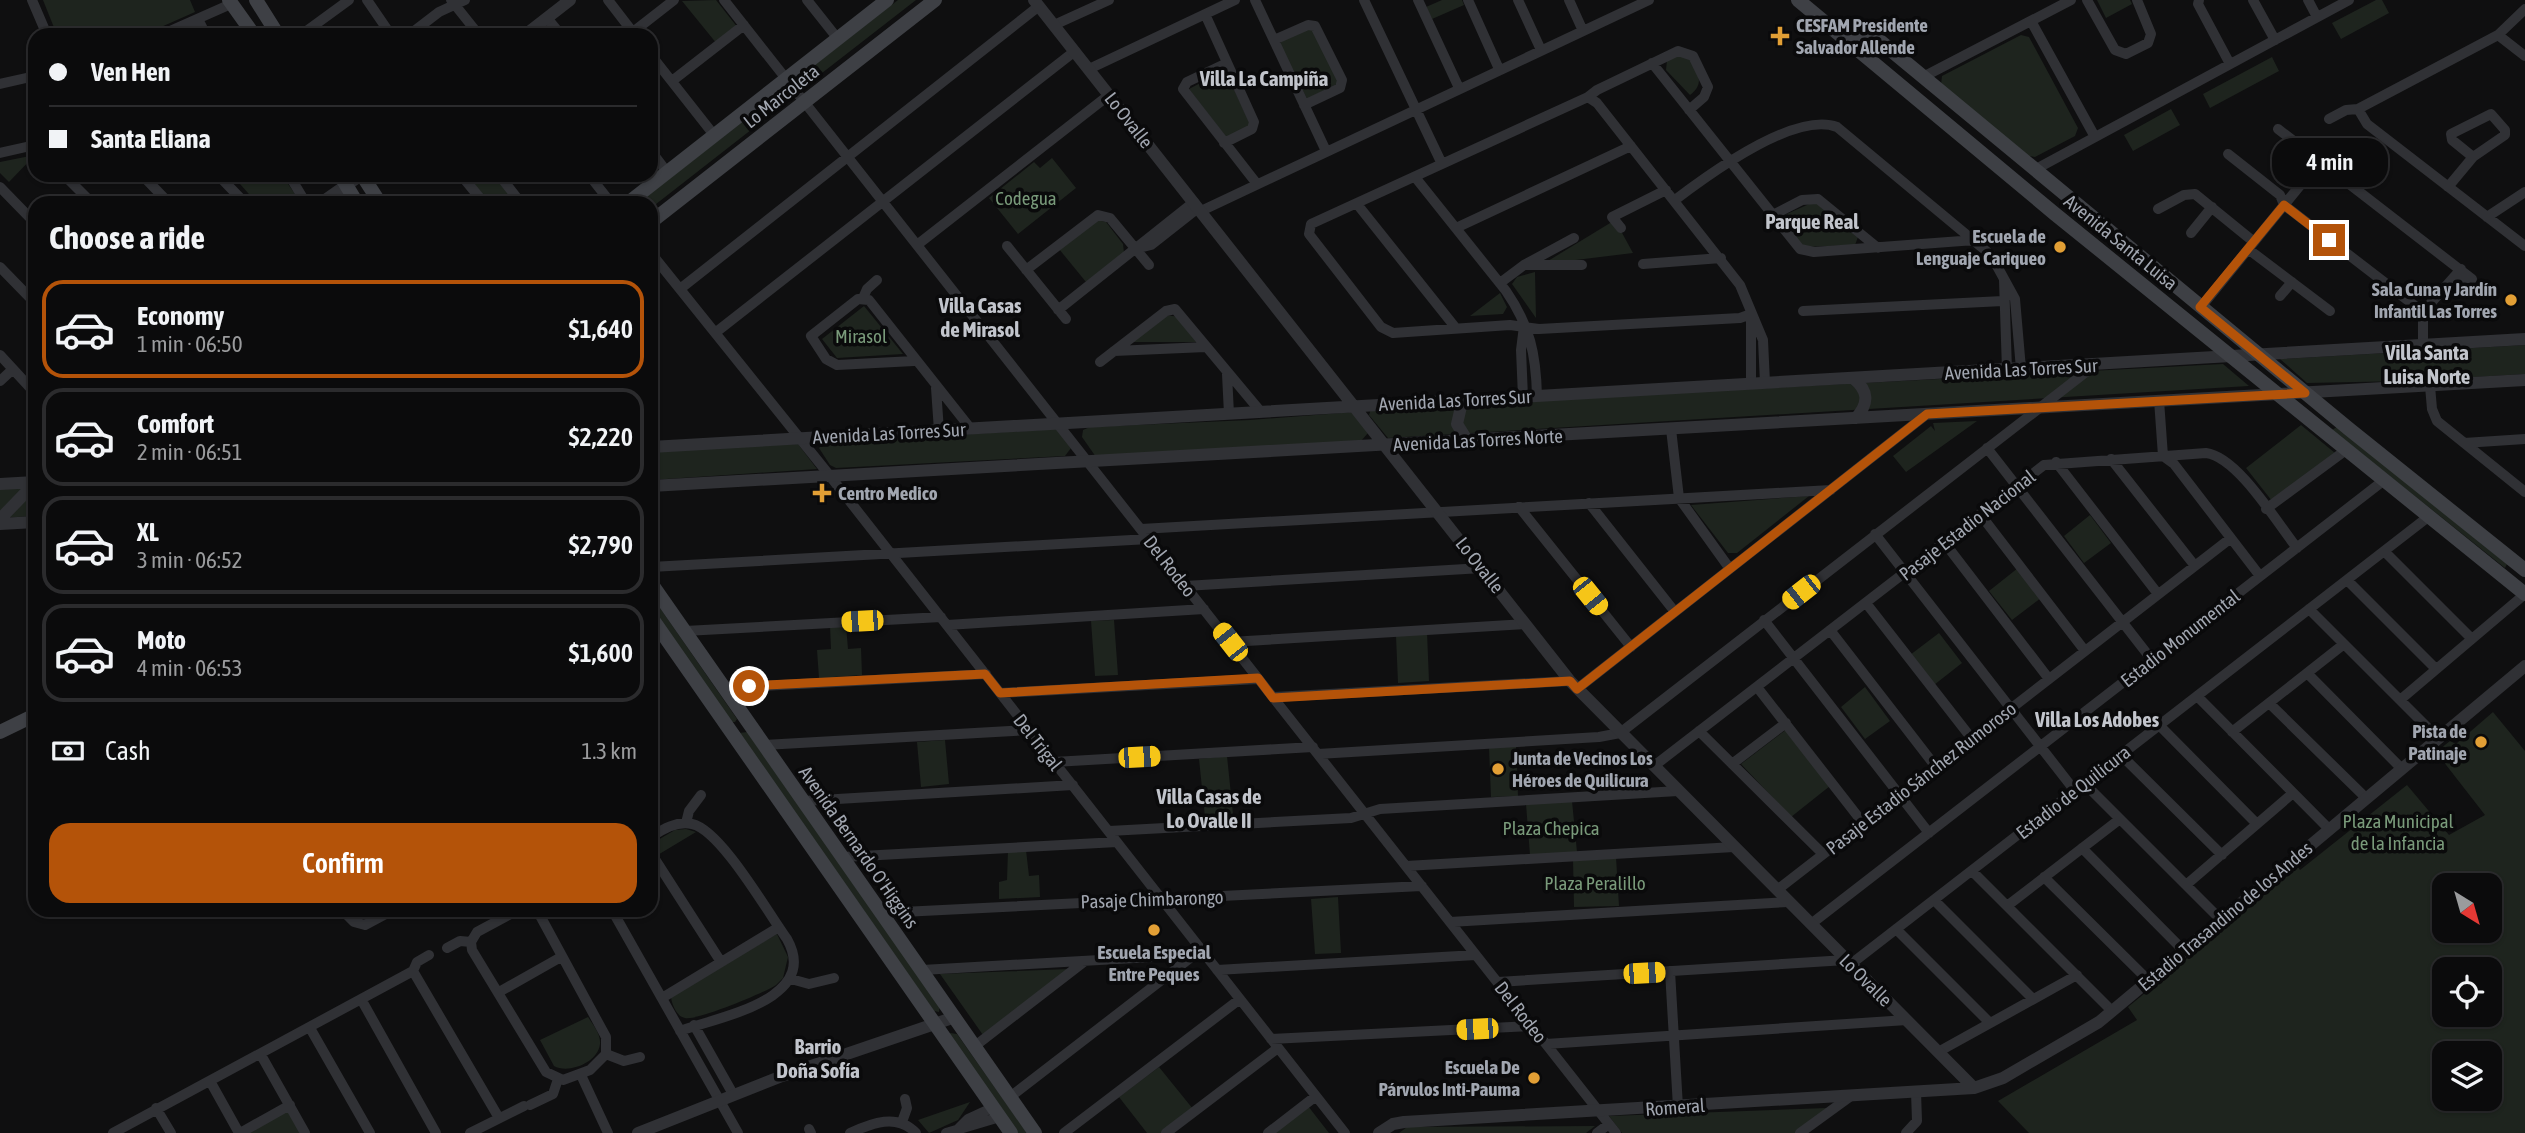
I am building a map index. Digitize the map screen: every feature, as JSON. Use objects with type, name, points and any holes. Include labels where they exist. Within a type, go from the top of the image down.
[{"type":"main road","points":[[256,0],[274,28]]},
{"type":"main road","name":"Lo Marcoleta","points":[[658,217],[935,0]]},
{"type":"main road","name":"Avenida Santa Luisa","points":[[1798,0],[2055,214],[2521,591]]},
{"type":"main road","points":[[230,2],[249,28]]},
{"type":"main road","name":"Lo Marcoleta","points":[[658,179],[882,2]]},
{"type":"main road","name":"Avenida Santa Luisa","points":[[1826,24],[1840,32],[1870,34],[1880,41],[2305,393],[2523,565]]},
{"type":"main road","points":[[1868,61],[1869,48],[1880,41]]},
{"type":"main road","name":"Lo Marcoleta","points":[[637,196],[654,182]]},
{"type":"main road","points":[[2055,214],[2067,212],[2071,205],[2068,197]]},
{"type":"main road","points":[[2521,591],[2509,568],[2523,565]]},
{"type":"main road","name":"Avenida Bernardo O'Higgins","points":[[658,593],[1035,1133]]},
{"type":"main road","name":"Avenida Bernardo O'Higgins","points":[[658,627],[1012,1133]]},
{"type":"main road","points":[[664,636],[671,627],[682,628]]},
{"type":"main road","points":[[729,728],[738,724],[744,716]]},
{"type":"main road","points":[[0,732],[28,718]]},
{"type":"street","points":[[32,0],[44,28]]},
{"type":"street","points":[[311,28],[349,0]]},
{"type":"street","points":[[367,0],[386,28]]},
{"type":"street","points":[[534,28],[570,0]]},
{"type":"street","points":[[608,0],[630,28]]},
{"type":"street","points":[[640,28],[674,0]]},
{"type":"street","name":"Del Rodeo","points":[[724,0],[1613,1128]]},
{"type":"street","points":[[807,0],[838,39]]},
{"type":"street","points":[[1055,25],[1109,0]]},
{"type":"street","points":[[1089,69],[1235,0]]},
{"type":"street","points":[[1255,0],[1326,151]]},
{"type":"street","points":[[1364,0],[1441,164]]},
{"type":"street","points":[[1418,0],[1459,88]]},
{"type":"street","points":[[1468,0],[1499,69]]},
{"type":"street","points":[[1518,0],[1541,50]]},
{"type":"street","points":[[1569,0],[1583,31]]},
{"type":"street","points":[[1058,310],[1135,249],[1198,207],[1257,184],[1649,0]]},
{"type":"street","points":[[1923,77],[2071,0]]},
{"type":"street","points":[[2087,0],[2115,50],[2123,54],[2150,39],[2151,29],[2137,0]]},
{"type":"street","points":[[2199,0],[2198,4],[2230,64]]},
{"type":"street","points":[[2253,0],[2275,40]]},
{"type":"street","points":[[2308,0],[2317,18]]},
{"type":"street","points":[[2034,170],[2349,0]]},
{"type":"street","points":[[177,28],[230,2]]},
{"type":"street","points":[[419,28],[457,2],[474,28]]},
{"type":"street","points":[[680,289],[1037,3]]},
{"type":"street","name":"Lo Ovalle","points":[[1037,3],[1574,685],[1974,1088]]},
{"type":"street","points":[[2329,119],[2346,110],[2358,109],[2498,35],[2524,11]]},
{"type":"street","points":[[1205,14],[1254,124],[1250,130],[1224,143]]},
{"type":"street","points":[[547,18],[555,28]]},
{"type":"street","points":[[198,19],[202,28]]},
{"type":"street","points":[[2031,21],[2095,137]]},
{"type":"street","points":[[672,81],[744,25]]},
{"type":"street","points":[[1274,40],[1308,25],[1315,26],[1342,80],[1339,89],[1304,105]]},
{"type":"street","points":[[2498,35],[2525,56]]},
{"type":"street","points":[[715,332],[1075,51]]},
{"type":"street","points":[[1689,110],[1704,97],[1708,87],[1693,56],[1678,51],[1597,89],[1588,97],[1314,223],[1308,229],[1310,236],[1388,332],[1455,327],[1553,328],[1740,318],[1751,314]]},
{"type":"street","points":[[1227,63],[1187,82],[1183,89],[1257,184]]},
{"type":"street","points":[[1652,63],[1793,244],[1804,251],[1975,240]]},
{"type":"street","points":[[658,64],[714,135]]},
{"type":"street","points":[[0,84],[28,78]]},
{"type":"street","points":[[917,245],[1109,95]]},
{"type":"street","points":[[1588,97],[1597,103],[1740,285],[1763,341],[1765,383]]},
{"type":"street","points":[[2358,109],[2367,124],[2525,246]]},
{"type":"street","points":[[2448,187],[2473,157],[2506,134],[2491,114],[2451,134],[2452,140],[2473,157]]},
{"type":"street","points":[[1675,200],[1728,160],[1799,128],[1819,123],[1833,125],[1851,136],[1992,255],[2015,299],[2021,369]]},
{"type":"street","points":[[2278,129],[2461,269],[2472,281],[2450,282],[2423,312],[2423,345]]},
{"type":"street","points":[[1456,228],[1631,146]]},
{"type":"street","points":[[0,153],[28,147]]},
{"type":"street","points":[[2228,154],[2280,195],[2284,205],[2423,312]]},
{"type":"street","points":[[658,160],[667,172]]},
{"type":"street","points":[[2200,307],[2320,161]]},
{"type":"street","points":[[1415,177],[1500,283],[1524,326],[1534,345],[1537,396]]},
{"type":"street","points":[[71,182],[85,196]]},
{"type":"street","points":[[149,182],[162,196]]},
{"type":"street","points":[[225,182],[238,196]]},
{"type":"street","points":[[327,196],[339,182]]},
{"type":"street","points":[[467,182],[478,196]]},
{"type":"street","points":[[504,182],[516,196]]},
{"type":"street","points":[[594,182],[606,196]]},
{"type":"street","points":[[0,187],[28,216]]},
{"type":"street","points":[[1620,228],[1612,217],[1667,190]]},
{"type":"street","points":[[2487,217],[2525,192]]},
{"type":"street","points":[[2158,209],[2192,193],[2212,207],[2292,282],[2330,311]]},
{"type":"street","points":[[1771,216],[1802,200],[1818,199],[1878,248]]},
{"type":"street","points":[[1357,204],[1455,327]]},
{"type":"street","points":[[2191,233],[2212,207]]},
{"type":"street","points":[[1026,270],[1098,215],[1110,218],[1149,265]]},
{"type":"street","points":[[1500,283],[1524,265],[1574,238]]},
{"type":"street","points":[[1007,246],[1066,319]]},
{"type":"street","points":[[1643,264],[1721,258]]},
{"type":"street","name":"Del Trigal","points":[[658,262],[1030,730],[1162,899],[1200,955],[1217,970],[1345,1133]]},
{"type":"street","points":[[1524,265],[1582,265]]},
{"type":"street","points":[[0,267],[28,296]]},
{"type":"street","points":[[863,298],[867,289],[877,280]]},
{"type":"street","points":[[2004,280],[2007,370]]},
{"type":"street","points":[[2280,296],[2292,282]]},
{"type":"street","points":[[914,361],[836,365],[829,362],[813,343],[813,333],[858,299],[863,298],[870,302],[914,361],[971,429]]},
{"type":"street","points":[[1803,311],[2003,301]]},
{"type":"street","points":[[1100,362],[1172,309],[1181,312],[1227,374],[1261,412]]},
{"type":"street","points":[[1751,314],[1751,384]]},
{"type":"street","points":[[1523,397],[1521,350],[1524,326]]},
{"type":"street","points":[[1749,340],[1755,338],[1763,341]]},
{"type":"street","name":"Avenida Las Torres Sur","points":[[658,447],[1463,398],[1523,397],[2525,340]]},
{"type":"street","points":[[1114,351],[1206,347]]},
{"type":"street","points":[[0,355],[28,385]]},
{"type":"street","points":[[1054,762],[1599,737],[1620,733],[2095,365]]},
{"type":"street","points":[[0,381],[13,369]]},
{"type":"street","points":[[1227,374],[1229,414]]},
{"type":"street","points":[[1853,378],[1865,390],[1867,397],[1856,418]]},
{"type":"street","name":"Avenida Las Torres Norte","points":[[658,486],[2525,380]]},
{"type":"street","points":[[2430,386],[2434,416],[2525,492]]},
{"type":"street","points":[[936,388],[939,431]]},
{"type":"street","points":[[1463,398],[1457,424],[1467,440]]},
{"type":"street","points":[[2159,400],[2164,456],[2174,464],[2260,576]]},
{"type":"street","points":[[1273,698],[1574,685],[1631,647],[1927,414]]},
{"type":"street","points":[[1671,429],[1679,498],[1730,569]]},
{"type":"street","points":[[2464,443],[2525,439]]},
{"type":"street","points":[[1987,448],[2152,660]]},
{"type":"street","points":[[2266,509],[2346,450]]},
{"type":"street","name":"Pasaje Estadio Nacional","points":[[1654,766],[2041,467],[2056,462],[2206,453],[2220,456],[2230,463],[2297,548]]},
{"type":"street","points":[[2111,459],[2194,566]]},
{"type":"street","points":[[2056,462],[2158,594]]},
{"type":"street","name":"Estadio Monumental","points":[[1811,925],[2383,481]]},
{"type":"street","points":[[0,484],[28,482]]},
{"type":"street","points":[[0,519],[28,489]]},
{"type":"street","points":[[1141,529],[1831,490]]},
{"type":"street","points":[[1590,503],[1675,612]]},
{"type":"street","points":[[1519,507],[1631,647]]},
{"type":"street","points":[[1980,514],[2085,651]]},
{"type":"street","name":"Estadio de Quilicura","points":[[1848,962],[1972,871],[2428,517]]},
{"type":"street","points":[[0,524],[28,522]]},
{"type":"street","points":[[1875,534],[2040,747],[2079,787],[2120,819],[2221,920]]},
{"type":"street","name":"Pasaje Estadio Sánchez Rumoroso","points":[[1777,890],[2231,538]]},
{"type":"street","points":[[658,567],[1149,539]]},
{"type":"street","points":[[1944,542],[2049,679]]},
{"type":"street","points":[[2384,551],[2472,639]]},
{"type":"street","points":[[1185,586],[1482,568]]},
{"type":"street","points":[[2347,580],[2436,669]]},
{"type":"street","points":[[2400,700],[2472,639],[2521,591]]},
{"type":"street","points":[[1866,603],[1972,739]]},
{"type":"street","points":[[682,628],[944,621],[1204,609]]},
{"type":"street","points":[[2309,609],[2438,738]]},
{"type":"street","points":[[1764,621],[1929,833]]},
{"type":"street","points":[[1230,642],[1526,624]]},
{"type":"street","points":[[1830,630],[1936,767]]},
{"type":"street","points":[[2232,732],[2344,644]]},
{"type":"street","name":"Estadio Trasandino de los Andes","points":[[1974,1088],[2003,1078],[2077,1036],[2112,1010],[2525,666]]},
{"type":"street","points":[[2307,673],[2402,769]]},
{"type":"street","points":[[724,688],[985,674]]},
{"type":"street","points":[[1000,693],[1258,678]]},
{"type":"street","points":[[1757,687],[1863,823]]},
{"type":"street","points":[[2197,696],[2329,829]]},
{"type":"street","points":[[2269,703],[2366,798]]},
{"type":"street","points":[[1732,764],[1786,723]]},
{"type":"street","points":[[2159,725],[2258,824]]},
{"type":"street","points":[[764,745],[1030,730]]},
{"type":"street","points":[[1699,732],[1822,855]]},
{"type":"street","points":[[2121,755],[2222,855]]},
{"type":"street","points":[[804,801],[1073,785]]},
{"type":"street","points":[[1109,831],[1351,818],[1380,809],[1678,791]]},
{"type":"street","points":[[2186,885],[2293,793]]},
{"type":"street","points":[[686,823],[701,794]]},
{"type":"street","points":[[2007,906],[2120,819]]},
{"type":"street","points":[[658,832],[686,823],[700,827],[715,838],[779,927],[793,951],[791,979],[773,997],[680,1031]]},
{"type":"street","points":[[843,857],[1117,842]]},
{"type":"street","points":[[1406,866],[1734,847]]},
{"type":"street","points":[[2082,848],[2184,951]]},
{"type":"street","points":[[658,864],[721,962]]},
{"type":"street","points":[[1972,871],[2112,1010]]},
{"type":"street","points":[[2044,877],[2148,981]]},
{"type":"street","name":"Pasaje Chimbarongo","points":[[882,913],[1422,886]]},
{"type":"street","points":[[1934,900],[2033,999]]},
{"type":"street","points":[[1450,922],[1788,902]]},
{"type":"street","points":[[351,917],[361,925],[380,917]]},
{"type":"street","points":[[505,917],[477,932],[471,942],[472,950],[543,1069],[558,1079],[581,1075],[596,1067],[606,1054],[604,1032],[541,917]]},
{"type":"street","points":[[616,917],[738,1133]]},
{"type":"street","points":[[662,998],[779,927]]},
{"type":"street","points":[[1896,929],[1990,1023]]},
{"type":"street","points":[[446,948],[460,941],[471,942]]},
{"type":"street","points":[[113,1133],[412,971],[417,962],[429,955]]},
{"type":"street","points":[[922,970],[1200,955]]},
{"type":"street","points":[[1010,1097],[1200,955]]},
{"type":"street","points":[[1217,970],[1476,956]]},
{"type":"street","points":[[499,992],[561,957]]},
{"type":"street","points":[[975,1046],[1085,961]]},
{"type":"street","points":[[1498,982],[1848,962]]},
{"type":"street","points":[[412,971],[499,1118]]},
{"type":"street","points":[[1670,971],[1678,1107]]},
{"type":"street","points":[[1938,1052],[2077,975]]},
{"type":"street","points":[[791,979],[809,984],[834,978]]},
{"type":"street","points":[[360,999],[436,1133]]},
{"type":"street","points":[[1064,1133],[1240,999]]},
{"type":"street","points":[[638,1133],[733,1094],[955,1017]]},
{"type":"street","points":[[1546,1044],[1907,1020]]},
{"type":"street","points":[[694,1026],[733,1094]]},
{"type":"street","points":[[1166,1133],[1275,1043],[1532,1026]]},
{"type":"street","points":[[310,1028],[370,1133]]},
{"type":"street","points":[[606,1054],[624,1061],[640,1057]]},
{"type":"street","points":[[261,1055],[305,1133]]},
{"type":"street","points":[[581,1075],[608,1133]]},
{"type":"street","points":[[470,1133],[553,1094],[558,1079]]},
{"type":"street","points":[[209,1081],[240,1133],[290,1105]]},
{"type":"street","name":"Romeral","points":[[1379,1133],[1393,1124],[1404,1122],[1974,1088]]},
{"type":"street","points":[[1906,1133],[1917,1121],[1916,1092]]},
{"type":"street","points":[[1268,1133],[1316,1096]]},
{"type":"street","points":[[1800,1133],[1851,1096]]},
{"type":"street","points":[[902,1122],[907,1108],[905,1099]]},
{"type":"street","points":[[156,1108],[171,1133]]},
{"type":"street","points":[[946,1133],[960,1128],[968,1119],[997,1112]]},
{"type":"street","points":[[850,1133],[884,1121],[902,1122],[916,1133]]},
{"type":"street","points":[[1597,1133],[1613,1128]]},
{"type":"green space","points":[[43,0],[190,0],[195,12],[159,28],[54,28]]},
{"type":"green space","points":[[716,0],[738,28],[717,44],[682,1]]},
{"type":"green space","points":[[898,0],[916,0],[813,80],[807,71]]},
{"type":"green space","points":[[1442,0],[1462,0],[1464,5],[1432,19],[1426,7]]},
{"type":"green space","points":[[2097,0],[2130,0],[2132,4],[2106,18]]},
{"type":"green space","points":[[2376,0],[2382,0],[2389,13],[2341,39],[2332,23]]},
{"type":"green space","points":[[1312,27],[1339,83],[1307,99],[1280,45],[1281,41]]},
{"type":"green space","points":[[2021,35],[2029,37],[2078,128],[2075,136],[2035,157],[2029,156],[1941,85],[1942,76]]},
{"type":"green space","points":[[1683,54],[1690,56],[1699,77],[1698,86],[1690,95],[1666,70],[1667,60]]},
{"type":"green space","points":[[2272,57],[2279,71],[2210,108],[2203,94]]},
{"type":"green space","points":[[1225,70],[1251,126],[1226,137],[1189,89]]},
{"type":"green space","points":[[781,92],[788,101],[658,203],[658,196],[647,196]]},
{"type":"green space","points":[[2171,109],[2180,125],[2133,151],[2124,135]]},
{"type":"green space","points":[[28,156],[28,162],[9,182],[0,173],[0,162]]},
{"type":"green space","name":"Codegua","points":[[1052,158],[1076,188],[1018,234],[989,198],[1034,162],[1040,168]]},
{"type":"green space","points":[[238,182],[287,182],[296,196],[251,196]]},
{"type":"green space","points":[[472,182],[502,182],[513,196],[484,196]]},
{"type":"green space","points":[[1816,201],[1858,237],[1855,245],[1803,247],[1780,217]]},
{"type":"green space","points":[[1097,220],[1106,222],[1123,244],[1124,253],[1086,282],[1059,249]]},
{"type":"green space","points":[[1615,220],[1633,253],[1543,264]]},
{"type":"green space","points":[[1535,272],[1536,318],[1512,284],[1517,277]]},
{"type":"green space","points":[[1500,293],[1507,307],[1503,314],[1470,316]]},
{"type":"green space","name":"Mirasol","points":[[864,306],[903,354],[837,358],[822,339]]},
{"type":"green space","points":[[1165,315],[1180,317],[1200,342],[1133,342]]},
{"type":"green space","points":[[2525,345],[2525,374],[2406,381],[2307,383],[2280,359]]},
{"type":"green space","points":[[2223,364],[2249,386],[1388,438],[1369,415],[1371,409]]},
{"type":"green space","points":[[1354,412],[1368,433],[1361,441],[1096,457],[1082,437],[1083,430],[1090,427]]},
{"type":"green space","points":[[1977,421],[1906,472],[1893,456],[1931,426],[1935,431],[1933,423]]},
{"type":"green space","points":[[2301,425],[2335,453],[2272,501],[2246,468]]},
{"type":"green space","points":[[2337,427],[2507,564],[2505,568],[2332,430]]},
{"type":"green space","points":[[1057,429],[1071,448],[1065,456],[836,468],[830,465],[819,448],[824,443]]},
{"type":"green space","points":[[798,444],[817,469],[658,480],[658,450]]},
{"type":"green space","points":[[28,486],[28,516],[0,518],[0,488]]},
{"type":"green space","points":[[1809,496],[1737,553],[1728,553],[1691,505]]},
{"type":"green space","points":[[2090,515],[2111,543],[2084,563],[2064,536]]},
{"type":"green space","points":[[2018,568],[2041,598],[2012,620],[1989,591]]},
{"type":"green space","points":[[658,605],[737,719],[731,722],[658,617]]},
{"type":"green space","points":[[1114,620],[1118,675],[1095,676],[1091,621]]},
{"type":"green space","points":[[846,625],[848,649],[861,648],[862,675],[819,678],[817,650],[831,649],[830,626]]},
{"type":"green space","points":[[1427,632],[1429,681],[1398,683],[1396,636]]},
{"type":"green space","points":[[1939,633],[1962,663],[1934,685],[1910,655]]},
{"type":"green space","points":[[1865,687],[1890,721],[1865,739],[1841,707]]},
{"type":"green space","name":"Plaza Municipal de la Infancia","points":[[2493,712],[2525,751],[2525,1133],[2029,1133],[1998,1101],[2137,1020],[2128,1007],[2298,867],[2300,870],[2407,785],[2449,835],[2485,815],[2436,752],[2450,741],[2456,744]]},
{"type":"green space","points":[[1787,729],[1830,786],[1791,817],[1741,764]]},
{"type":"green space","points":[[747,732],[940,1005],[939,1012],[934,1011],[739,733]]},
{"type":"green space","points":[[945,740],[949,784],[921,787],[917,742]]},
{"type":"green space","points":[[1516,746],[1518,796],[1491,797],[1489,747]]},
{"type":"green space","points":[[1227,756],[1233,814],[1205,817],[1199,759]]},
{"type":"green space","name":"Plaza Chepica","points":[[1572,801],[1577,852],[1530,855],[1526,804]]},
{"type":"green space","points":[[675,830],[696,832],[658,855],[658,840]]},
{"type":"green space","points":[[1008,850],[1026,850],[1029,876],[1039,875],[1040,897],[999,899],[999,882],[1007,880]]},
{"type":"green space","name":"Plaza Peralillo","points":[[1616,857],[1619,906],[1574,907],[1573,859]]},
{"type":"green space","points":[[1338,897],[1341,953],[1315,954],[1311,899]]},
{"type":"green space","points":[[777,934],[788,957],[783,978],[776,985],[745,1000],[692,1018],[682,1017],[677,1012],[671,996]]},
{"type":"green space","points":[[1070,969],[983,1035],[940,974]]},
{"type":"green space","points":[[588,1017],[599,1037],[600,1044],[594,1057],[574,1068],[554,1066],[540,1040]]},
{"type":"green space","points":[[950,1033],[957,1034],[1027,1133],[1018,1133],[949,1038]]},
{"type":"green space","points":[[1159,1067],[1193,1109],[1163,1133],[1147,1133],[1119,1097]]},
{"type":"green space","points":[[970,1102],[958,1120],[929,1133],[918,1120]]},
{"type":"green space","points":[[1308,1106],[1329,1133],[1275,1133]]},
{"type":"green space","points":[[1827,1108],[1798,1133],[1622,1133],[1609,1116]]},
{"type":"green space","points":[[286,1111],[291,1113],[302,1133],[248,1133]]},
{"type":"green space","points":[[1595,1126],[1586,1133],[1399,1133],[1407,1127]]},
{"type":"place","name":"CESFAM Presidente Salvador Allende","points":[[1780,36]]},
{"type":"place","name":"Escuela de Lenguaje Cariqueo","points":[[2060,247]]},
{"type":"place","name":"Sala Cuna y Jardín Infantil Las Torres","points":[[2511,300]]},
{"type":"place","name":"Centro Medico","points":[[822,493]]},
{"type":"place","name":"Pista de Patinaje","points":[[2481,742]]},
{"type":"place","name":"Junta de Vecinos Los Héroes de Quilicura","points":[[1498,769]]},
{"type":"place","name":"Escuela Especial Entre Peques","points":[[1154,930]]},
{"type":"place","name":"Escuela De Párvulos Inti-Pauma","points":[[1534,1078]]},
{"type":"district","name":"Villa La Campiña","points":[[1264,78]]},
{"type":"district","name":"Parque Real","points":[[1812,221]]},
{"type":"district","name":"Villa Casas de Mirasol","points":[[980,317]]},
{"type":"district","name":"Villa Santa Luisa Norte","points":[[2427,364]]},
{"type":"district","name":"Villa Los Adobes","points":[[2097,719]]},
{"type":"district","name":"Villa Casas de Lo Ovalle II","points":[[1209,808]]},
{"type":"district","name":"Barrio Doña Sofía","points":[[818,1058]]},
{"type":"route","points":[[749,686],[985,674],[1000,693],[1258,678],[1273,698],[1570,681],[1577,689],[1927,414],[2305,393],[2200,307],[2284,205],[2329,240]]}]
